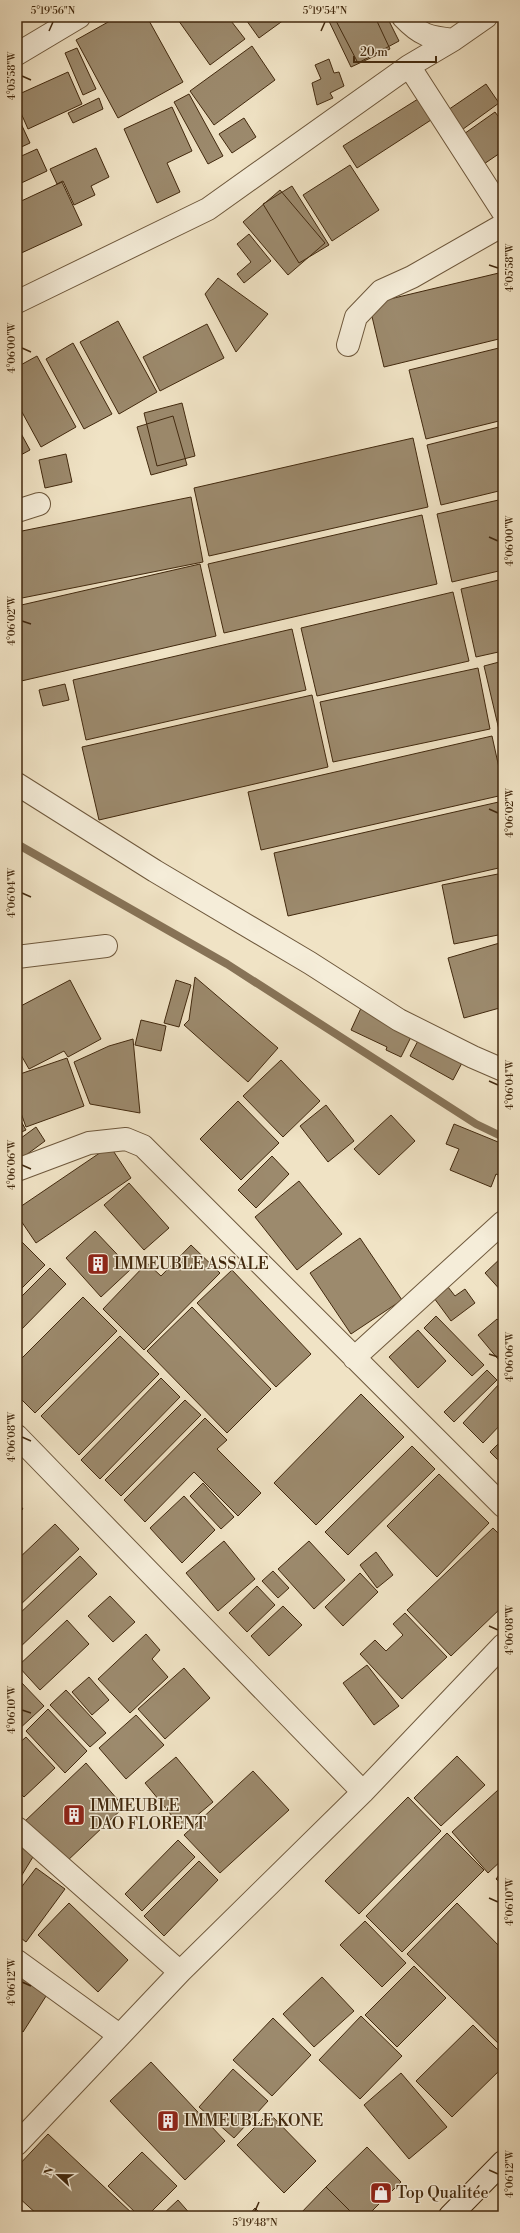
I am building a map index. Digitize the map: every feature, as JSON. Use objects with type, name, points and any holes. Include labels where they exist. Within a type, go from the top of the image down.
[{"type":"street","points":[[17,54],[79,17]]},
{"type":"street","points":[[403,17],[415,30],[428,37],[453,40]]},
{"type":"street","points":[[17,302],[208,209],[409,66],[453,40],[486,17]]},
{"type":"street","points":[[409,66],[503,212]]},
{"type":"street","points":[[348,345],[356,317],[381,291],[412,277],[503,225]]},
{"type":"street","points":[[17,511],[39,504]]},
{"type":"street","points":[[17,784],[161,875],[310,963],[399,1020],[472,1057],[503,1070]]},
{"type":"street","points":[[17,957],[106,946]]},
{"type":"street","points":[[17,1170],[89,1143],[126,1139],[143,1146],[503,1506]]},
{"type":"street","points":[[354,1358],[503,1222]]},
{"type":"street","points":[[17,1436],[363,1792]]},
{"type":"street","points":[[17,2144],[180,1972],[363,1792],[503,1645]]},
{"type":"street","points":[[17,1828],[180,1972]]},
{"type":"street","points":[[17,1961],[119,2036]]},
{"type":"street","points":[[450,2216],[503,2162]]},
{"type":"building","points":[[117,17],[147,17],[183,82],[118,118],[76,40]]},
{"type":"building","points":[[176,17],[228,17],[245,39],[210,65]]},
{"type":"building","points":[[244,17],[288,17],[259,38]]},
{"type":"building","points":[[327,17],[375,17],[390,49],[351,67]]},
{"type":"building","points":[[334,17],[387,17],[399,41],[358,63]]},
{"type":"building","points":[[252,46],[275,80],[214,125],[190,91]]},
{"type":"building","points":[[77,48],[96,89],[83,95],[65,53]]},
{"type":"building","points":[[329,59],[334,73],[339,72],[344,86],[330,93],[333,98],[317,105],[312,83],[321,79],[315,65]]},
{"type":"building","points":[[68,72],[82,104],[28,129],[17,104],[17,95]]},
{"type":"building","points":[[486,84],[499,103],[459,132],[445,112]]},
{"type":"building","points":[[189,94],[223,156],[208,164],[174,102]]},
{"type":"building","points":[[99,98],[103,109],[73,123],[68,113]]},
{"type":"building","points":[[418,99],[431,120],[357,168],[343,146]]},
{"type":"building","points":[[172,107],[192,151],[167,163],[180,192],[157,203],[124,129]]},
{"type":"building","points":[[495,112],[503,123],[503,151],[481,166],[461,136]]},
{"type":"building","points":[[17,115],[30,143],[17,149]]},
{"type":"building","points":[[244,118],[256,137],[232,153],[219,134]]},
{"type":"building","points":[[96,148],[109,177],[91,186],[95,195],[74,205],[63,181],[57,184],[50,169]]},
{"type":"building","points":[[37,149],[47,171],[17,185],[17,158]]},
{"type":"building","points":[[350,165],[379,210],[332,241],[303,195]]},
{"type":"building","points":[[62,182],[82,225],[17,255],[17,203]]},
{"type":"building","points":[[292,186],[329,245],[299,263],[263,204]]},
{"type":"building","points":[[280,190],[325,243],[288,275],[243,222]]},
{"type":"building","points":[[249,234],[271,261],[244,283],[237,274],[251,262],[237,244]]},
{"type":"building","points":[[503,272],[503,338],[384,367],[369,304]]},
{"type":"building","points":[[218,278],[268,314],[236,352],[205,294]]},
{"type":"building","points":[[118,321],[157,392],[119,414],[80,342]]},
{"type":"building","points":[[207,324],[224,358],[160,391],[143,357]]},
{"type":"building","points":[[73,343],[112,414],[84,429],[46,359]]},
{"type":"building","points":[[503,347],[503,420],[426,439],[409,370]]},
{"type":"building","points":[[37,356],[76,427],[41,447],[17,403],[17,367]]},
{"type":"building","points":[[182,403],[195,456],[157,466],[144,413]]},
{"type":"building","points":[[173,416],[187,465],[151,475],[137,427]]},
{"type":"building","points":[[17,426],[30,450],[17,457]]},
{"type":"building","points":[[503,426],[503,490],[441,505],[427,445]]},
{"type":"building","points":[[413,438],[428,507],[209,556],[194,488]]},
{"type":"building","points":[[66,454],[72,482],[45,488],[39,460]]},
{"type":"building","points":[[191,497],[203,562],[17,599],[17,532]]},
{"type":"building","points":[[503,499],[503,570],[452,582],[437,514]]},
{"type":"building","points":[[422,515],[437,584],[224,633],[208,564]]},
{"type":"building","points":[[200,564],[216,636],[17,682],[17,606]]},
{"type":"building","points":[[503,579],[503,651],[476,657],[461,589]]},
{"type":"building","points":[[453,592],[469,661],[317,696],[301,628]]},
{"type":"building","points":[[292,629],[306,690],[86,740],[73,680]]},
{"type":"building","points":[[503,661],[503,730],[499,730],[484,666]]},
{"type":"building","points":[[478,668],[490,729],[333,762],[320,702]]},
{"type":"building","points":[[65,684],[69,700],[43,706],[39,690]]},
{"type":"building","points":[[312,695],[328,767],[99,820],[82,747]]},
{"type":"building","points":[[492,736],[503,786],[503,795],[261,850],[248,792]]},
{"type":"building","points":[[503,801],[503,867],[288,916],[274,853]]},
{"type":"building","points":[[503,873],[503,934],[454,944],[442,885]]},
{"type":"building","points":[[503,942],[503,1007],[464,1018],[448,958]]},
{"type":"building","points":[[195,977],[278,1048],[248,1082],[184,1025],[189,1020]]},
{"type":"building","points":[[70,980],[101,1039],[68,1057],[64,1051],[29,1069],[17,1048],[17,1008]]},
{"type":"building","points":[[176,980],[191,985],[179,1027],[164,1023]]},
{"type":"building","points":[[362,1006],[414,1031],[401,1057],[386,1050],[387,1047],[351,1030]]},
{"type":"building","points":[[141,1020],[166,1026],[161,1051],[135,1045]]},
{"type":"building","points":[[420,1037],[463,1061],[453,1080],[410,1056]]},
{"type":"building","points":[[133,1039],[140,1113],[90,1104],[74,1062],[109,1046]]},
{"type":"building","points":[[67,1058],[84,1106],[26,1127],[17,1102],[17,1075]]},
{"type":"building","points":[[281,1060],[320,1101],[283,1137],[243,1096]]},
{"type":"building","points":[[238,1101],[279,1143],[241,1180],[200,1139]]},
{"type":"building","points":[[326,1105],[354,1141],[328,1162],[300,1126]]},
{"type":"building","points":[[17,1114],[26,1130],[17,1134]]},
{"type":"building","points":[[391,1115],[415,1141],[379,1175],[354,1149]]},
{"type":"building","points":[[454,1124],[503,1144],[503,1169],[500,1176],[496,1174],[491,1187],[450,1170],[459,1149],[446,1144]]},
{"type":"building","points":[[36,1127],[45,1141],[22,1158],[17,1150],[17,1141]]},
{"type":"building","points":[[110,1146],[131,1178],[36,1243],[17,1215],[17,1209]]},
{"type":"building","points":[[272,1156],[289,1174],[256,1208],[238,1190]]},
{"type":"building","points":[[299,1181],[342,1234],[297,1270],[255,1217]]},
{"type":"building","points":[[129,1183],[169,1228],[144,1250],[104,1205]]},
{"type":"building","name":"IMMEUBLE ASSALE","points":[[95,1231],[131,1269],[101,1297],[66,1258]]},
{"type":"building","points":[[17,1237],[45,1265],[17,1293]]},
{"type":"building","points":[[360,1238],[402,1300],[351,1334],[310,1273]]},
{"type":"building","points":[[191,1245],[220,1273],[144,1350],[103,1309],[147,1263],[161,1276]]},
{"type":"building","points":[[503,1256],[503,1293],[485,1273]]},
{"type":"building","points":[[50,1268],[66,1284],[17,1334],[17,1301]]},
{"type":"building","points":[[232,1270],[311,1354],[276,1387],[197,1303]]},
{"type":"building","points":[[448,1287],[455,1296],[465,1289],[475,1303],[451,1321],[434,1298]]},
{"type":"building","points":[[83,1297],[117,1331],[35,1413],[17,1395],[17,1363]]},
{"type":"building","points":[[192,1307],[271,1389],[227,1433],[147,1351]]},
{"type":"building","points":[[436,1316],[484,1365],[472,1376],[424,1328]]},
{"type":"building","points":[[497,1319],[503,1325],[503,1365],[478,1335]]},
{"type":"building","points":[[418,1330],[446,1361],[418,1388],[389,1357]]},
{"type":"building","points":[[120,1336],[159,1374],[79,1455],[41,1416]]},
{"type":"building","points":[[487,1370],[497,1380],[454,1422],[444,1412]]},
{"type":"building","points":[[161,1378],[180,1397],[100,1479],[81,1460]]},
{"type":"building","points":[[500,1383],[503,1385],[503,1422],[483,1443],[463,1423]]},
{"type":"building","points":[[361,1394],[404,1437],[316,1525],[274,1483]]},
{"type":"building","points":[[185,1400],[201,1415],[121,1496],[105,1480]]},
{"type":"building","points":[[205,1418],[227,1440],[217,1449],[261,1493],[238,1516],[194,1472],[145,1522],[124,1500]]},
{"type":"building","points":[[503,1439],[503,1465],[490,1452]]},
{"type":"building","points":[[412,1446],[435,1469],[348,1555],[325,1532]]},
{"type":"building","points":[[439,1474],[489,1523],[437,1577],[387,1526]]},
{"type":"building","points":[[203,1483],[234,1517],[221,1529],[190,1496]]},
{"type":"building","points":[[184,1496],[215,1530],[182,1563],[150,1528]]},
{"type":"building","points":[[17,1501],[23,1509],[17,1514]]},
{"type":"building","points":[[55,1524],[79,1549],[17,1608],[17,1560]]},
{"type":"building","points":[[493,1528],[503,1538],[503,1606],[451,1656],[407,1610]]},
{"type":"building","points":[[224,1541],[255,1579],[218,1611],[186,1573]]},
{"type":"building","points":[[309,1541],[345,1580],[314,1609],[278,1569]]},
{"type":"building","points":[[376,1552],[393,1575],[377,1588],[360,1565]]},
{"type":"building","points":[[80,1556],[97,1574],[17,1650],[17,1616]]},
{"type":"building","points":[[273,1571],[289,1588],[278,1598],[262,1581]]},
{"type":"building","points":[[360,1573],[378,1592],[343,1626],[325,1607]]},
{"type":"building","points":[[257,1586],[275,1605],[247,1632],[229,1613]]},
{"type":"building","points":[[110,1596],[135,1622],[113,1642],[88,1616]]},
{"type":"building","points":[[283,1606],[302,1625],[269,1656],[251,1636]]},
{"type":"building","points":[[405,1613],[447,1657],[402,1699],[360,1654],[375,1640],[386,1651],[403,1635],[393,1624]]},
{"type":"building","points":[[67,1620],[89,1644],[40,1690],[18,1666]]},
{"type":"building","points":[[146,1634],[160,1650],[152,1659],[168,1677],[130,1713],[98,1679]]},
{"type":"building","points":[[367,1665],[399,1706],[374,1725],[343,1683]]},
{"type":"building","points":[[184,1668],[210,1698],[165,1739],[138,1709]]},
{"type":"building","points":[[89,1677],[109,1700],[92,1715],[72,1692]]},
{"type":"building","points":[[20,1681],[44,1706],[17,1731],[17,1684]]},
{"type":"building","points":[[66,1690],[106,1733],[90,1747],[50,1705]]},
{"type":"building","points":[[48,1709],[87,1751],[65,1773],[26,1731]]},
{"type":"building","points":[[136,1715],[164,1745],[126,1779],[99,1748]]},
{"type":"building","points":[[26,1737],[55,1768],[24,1797],[17,1790],[17,1745]]},
{"type":"building","points":[[457,1756],[485,1785],[441,1826],[414,1798]]},
{"type":"building","points":[[176,1757],[213,1802],[182,1828],[145,1783]]},
{"type":"building","name":"IMMEUBLE DAO FLORENT","points":[[86,1763],[124,1807],[65,1863],[23,1823]]},
{"type":"building","points":[[253,1771],[289,1810],[220,1873],[184,1835]]},
{"type":"building","points":[[498,1790],[503,1795],[503,1859],[488,1873],[452,1832]]},
{"type":"building","points":[[408,1797],[441,1831],[359,1914],[325,1881]]},
{"type":"building","points":[[447,1833],[484,1870],[402,1952],[366,1916]]},
{"type":"building","points":[[178,1840],[195,1857],[142,1911],[125,1894]]},
{"type":"building","points":[[17,1841],[36,1852],[17,1883]]},
{"type":"building","points":[[199,1861],[218,1880],[164,1936],[144,1916]]},
{"type":"building","points":[[36,1868],[65,1889],[26,1942],[17,1935],[17,1893]]},
{"type":"building","points":[[503,1870],[503,1885],[496,1879]]},
{"type":"building","points":[[69,1903],[128,1960],[98,1992],[38,1935]]},
{"type":"building","points":[[457,1903],[503,1950],[503,2048],[407,1954]]},
{"type":"building","points":[[365,1921],[406,1963],[382,1987],[340,1945]]},
{"type":"building","points":[[414,1966],[446,1998],[397,2047],[365,2015]]},
{"type":"building","points":[[18,1974],[48,1993],[23,2032],[17,2028]]},
{"type":"building","points":[[322,1977],[354,2011],[314,2047],[283,2014]]},
{"type":"building","points":[[361,2016],[402,2056],[360,2099],[319,2060]]},
{"type":"building","points":[[273,2018],[311,2055],[272,2096],[233,2060]]},
{"type":"building","points":[[473,2025],[503,2055],[503,2067],[452,2117],[416,2081]]},
{"type":"building","name":"IMMEUBLE KONE","points":[[151,2062],[225,2141],[185,2180],[110,2101]]},
{"type":"building","points":[[233,2069],[268,2101],[234,2138],[199,2107]]},
{"type":"building","points":[[401,2073],[447,2127],[409,2159],[364,2105]]},
{"type":"building","points":[[269,2113],[316,2161],[284,2193],[237,2145]]},
{"type":"building","points":[[48,2134],[135,2216],[39,2216],[17,2196],[17,2167]]},
{"type":"building","points":[[367,2147],[401,2182],[367,2216],[355,2216],[326,2187]]},
{"type":"building","points":[[142,2152],[177,2186],[147,2216],[139,2216],[108,2186]]},
{"type":"building","points":[[326,2187],[355,2216],[298,2216]]},
{"type":"building","points":[[178,2200],[192,2216],[161,2216]]},
{"type":"building","points":[[255,2208],[263,2216],[248,2216]]},
{"type":"waterway","points":[[17,844],[227,964],[476,1124],[503,1137]]},
{"type":"place","name":"IMMEUBLE ASSALE","points":[[98,1264]]},
{"type":"place","name":"IMMEUBLE DAO FLORENT","points":[[74,1815]]},
{"type":"place","name":"IMMEUBLE KONE","points":[[168,2121]]},
{"type":"place","name":"Top Qualitée","points":[[381,2193]]}]
